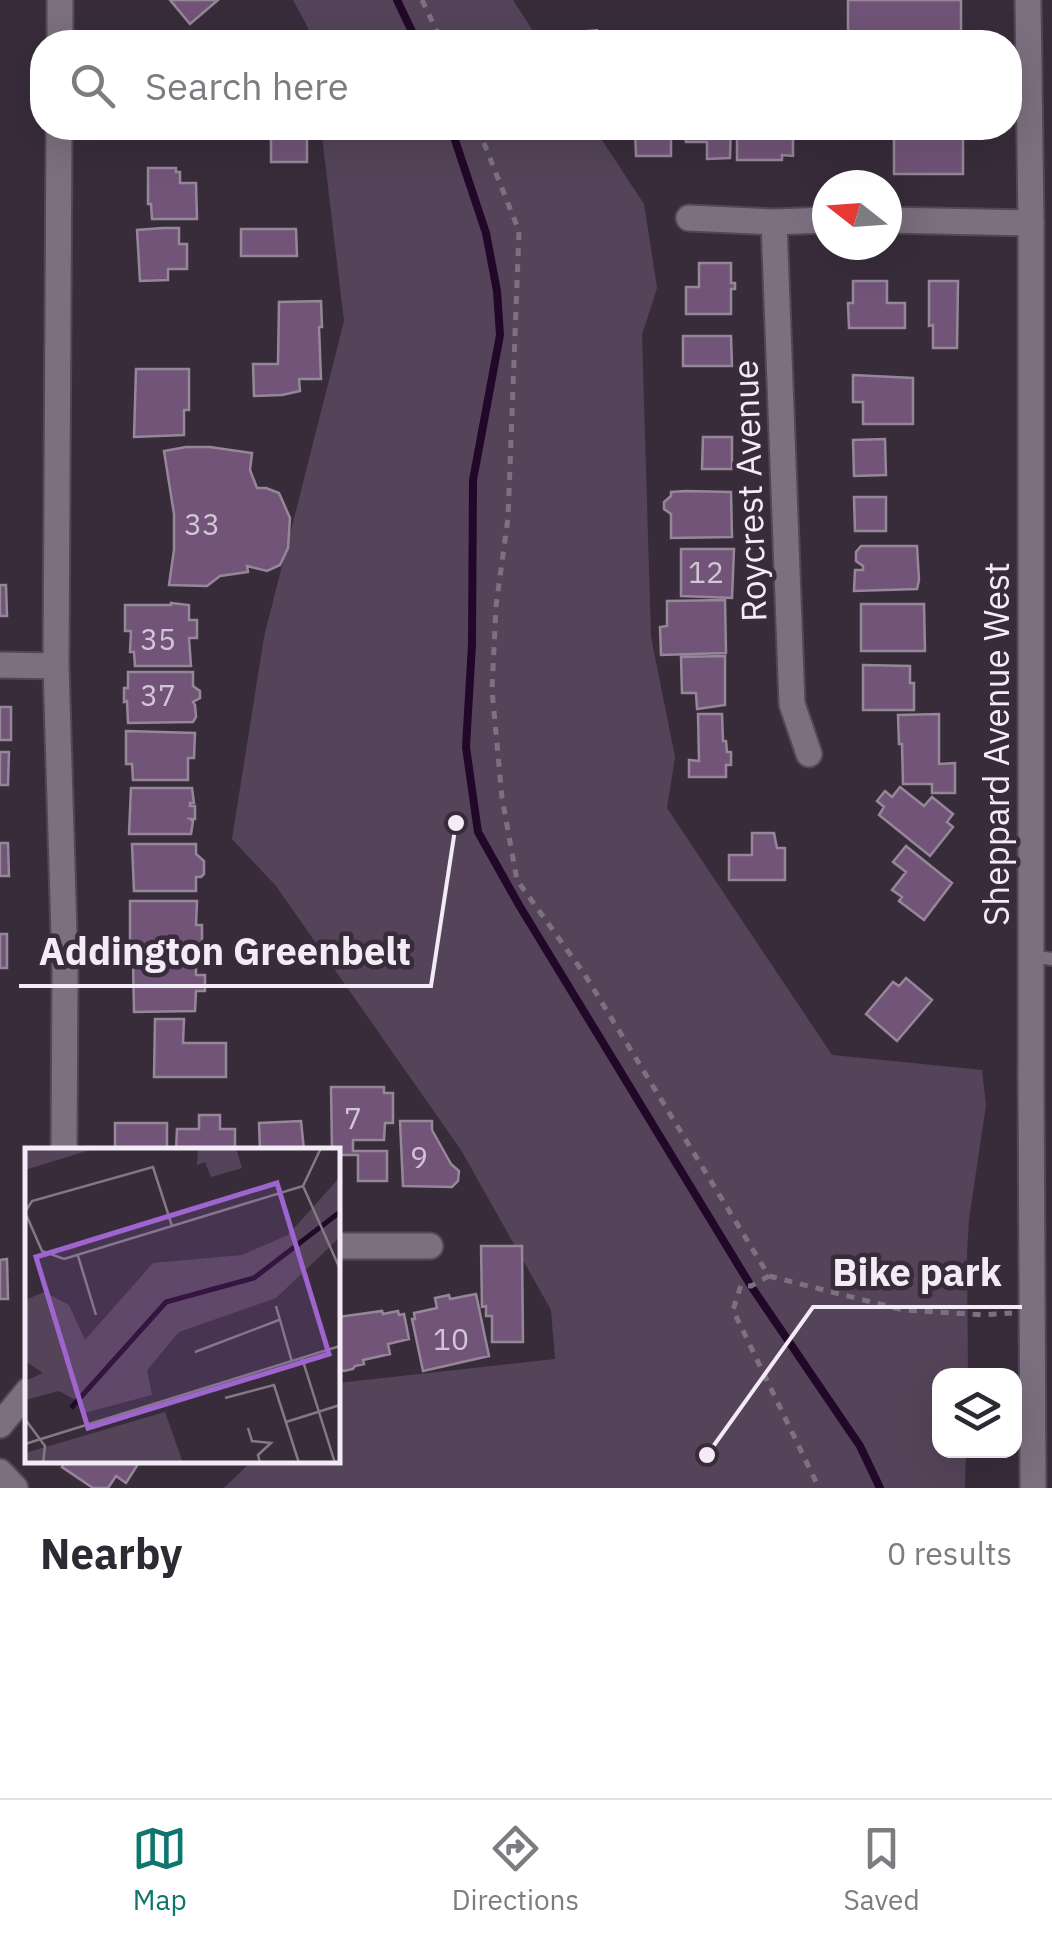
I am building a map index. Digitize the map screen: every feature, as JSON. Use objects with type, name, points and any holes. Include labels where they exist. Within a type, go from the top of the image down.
[{"type":"street","points":[[60,0],[60,30]]},
{"type":"street","name":"Sheppard Avenue West","points":[[1028,0],[1041,160],[1031,223],[1042,957],[1031,1076],[1033,1488]]},
{"type":"street","points":[[59,140],[56,666],[65,967],[64,1148]]},
{"type":"street","points":[[689,218],[812,221]]},
{"type":"street","points":[[902,220],[1031,223]]},
{"type":"street","name":"Roycrest Avenue","points":[[774,222],[792,704],[809,754]]},
{"type":"street","points":[[0,665],[56,666]]},
{"type":"street","points":[[340,1246],[430,1246]]},
{"type":"street","points":[[0,1425],[25,1395]]},
{"type":"street","points":[[0,1472],[15,1488]]},
{"type":"path","points":[[422,0],[436,30]]},
{"type":"path","points":[[483,140],[519,231],[508,518],[496,606],[492,690],[502,798],[517,880],[585,974],[769,1276]]},
{"type":"path","points":[[818,1488],[734,1310],[741,1285],[751,1286],[769,1276],[903,1310],[1018,1313]]},
{"type":"shaded area","points":[[293,0],[513,0],[532,30],[308,30]]},
{"type":"shaded area","points":[[322,140],[602,140],[644,204],[657,288],[642,335],[651,637],[675,757],[667,808],[832,1055],[982,1070],[986,1105],[967,1254],[968,1368],[932,1368],[932,1458],[966,1458],[965,1488],[224,1488],[250,1463],[340,1463],[340,1383],[555,1359],[551,1310],[461,1150],[276,886],[232,839],[264,637],[344,321]]},
{"type":"building","points":[[170,0],[218,0],[190,24]]},
{"type":"building","points":[[848,0],[961,0],[961,30],[848,30]]},
{"type":"building","points":[[271,140],[307,140],[307,162],[271,162]]},
{"type":"building","points":[[635,140],[671,140],[671,156],[636,156]]},
{"type":"building","points":[[731,140],[730,158],[707,159],[707,142],[686,142]]},
{"type":"building","points":[[737,140],[793,140],[793,156],[782,155],[782,160],[737,160]]},
{"type":"building","points":[[894,140],[963,140],[963,174],[902,174],[902,170],[894,170]]},
{"type":"building","points":[[148,168],[176,168],[180,183],[196,183],[197,219],[152,219]]},
{"type":"building","points":[[179,228],[179,244],[187,244],[187,269],[168,269],[168,280],[140,281],[137,230]]},
{"type":"building","points":[[241,229],[296,229],[297,256],[241,256]]},
{"type":"building","points":[[699,263],[731,263],[731,283],[735,283],[735,289],[731,289],[731,314],[686,314],[686,287],[699,287]]},
{"type":"building","points":[[853,281],[887,281],[887,303],[905,303],[905,328],[849,328],[848,303],[853,303]]},
{"type":"building","points":[[929,281],[958,281],[957,348],[933,348]]},
{"type":"building","points":[[321,301],[321,379],[299,379],[300,391],[254,396],[253,364],[278,364],[279,302]]},
{"type":"building","points":[[683,336],[731,336],[732,366],[683,366]]},
{"type":"building","points":[[136,369],[189,369],[189,410],[184,410],[184,435],[134,437]]},
{"type":"building","points":[[853,375],[913,378],[913,424],[863,424],[863,402],[853,402]]},
{"type":"building","points":[[703,437],[732,437],[732,469],[702,469]]},
{"type":"building","points":[[885,439],[886,475],[854,476],[853,440]]},
{"type":"building","points":[[186,447],[252,453],[250,470],[257,488],[279,493],[290,518],[288,548],[280,565],[267,571],[247,566],[248,572],[220,576],[207,586],[169,585],[174,514],[164,451]]},
{"type":"building","points":[[671,492],[731,492],[732,537],[671,538],[671,514],[664,509],[664,502]]},
{"type":"building","points":[[854,497],[886,497],[886,531],[855,531]]},
{"type":"building","points":[[861,546],[917,546],[917,589],[854,591],[855,570],[863,570],[856,561]]},
{"type":"building","points":[[681,549],[734,549],[732,598],[681,596]]},
{"type":"building","points":[[0,585],[6,585],[7,616],[0,616]]},
{"type":"building","points":[[725,600],[726,653],[661,655],[660,627],[667,626],[667,601]]},
{"type":"building","points":[[861,604],[924,604],[925,651],[861,651]]},
{"type":"building","points":[[125,605],[189,605],[189,620],[197,620],[197,638],[189,638],[191,666],[135,666],[134,652],[130,652],[131,631],[125,631]]},
{"type":"building","points":[[725,656],[725,705],[697,709],[696,693],[682,693],[681,657]]},
{"type":"building","points":[[863,665],[910,666],[914,710],[863,710]]},
{"type":"building","points":[[128,672],[193,672],[193,686],[200,691],[200,698],[193,702],[193,722],[128,723],[124,688],[128,688]]},
{"type":"building","points":[[0,707],[11,707],[11,740],[0,740]]},
{"type":"building","points":[[698,714],[722,714],[723,741],[727,752],[731,752],[726,777],[689,777],[689,760],[699,761]]},
{"type":"building","points":[[939,714],[939,764],[955,763],[955,793],[932,793],[932,784],[903,784],[898,715]]},
{"type":"building","points":[[126,731],[195,733],[194,758],[188,758],[188,780],[133,780],[132,764],[126,764]]},
{"type":"building","points":[[0,752],[9,752],[8,785],[0,785]]},
{"type":"building","points":[[900,787],[924,806],[932,797],[953,814],[947,822],[953,827],[930,856],[879,815],[884,807],[877,801],[885,791],[892,797]]},
{"type":"building","points":[[131,788],[192,788],[194,803],[190,806],[195,806],[195,819],[190,819],[191,834],[129,834]]},
{"type":"building","points":[[752,833],[774,833],[777,848],[785,848],[785,880],[729,880],[729,855],[752,855]]},
{"type":"building","points":[[0,843],[8,843],[9,876],[0,876]]},
{"type":"building","points":[[132,844],[196,844],[196,854],[204,861],[204,874],[196,877],[196,891],[134,891]]},
{"type":"building","points":[[906,846],[952,883],[924,920],[899,901],[902,897],[892,890],[906,872],[893,862]]},
{"type":"building","points":[[130,901],[197,901],[196,925],[202,925],[202,945],[196,945],[196,952],[130,952]]},
{"type":"building","points":[[0,934],[7,934],[7,968],[0,968]]},
{"type":"building","points":[[133,961],[196,962],[196,975],[205,975],[205,991],[196,991],[195,1011],[134,1012]]},
{"type":"building","points":[[906,978],[932,1000],[897,1041],[866,1014],[893,982],[899,986]]},
{"type":"building","points":[[155,1019],[184,1019],[183,1043],[226,1043],[226,1077],[154,1077]]},
{"type":"building","points":[[331,1087],[384,1087],[384,1093],[393,1093],[393,1123],[385,1123],[384,1140],[353,1140],[353,1151],[387,1151],[387,1181],[358,1181],[358,1155],[340,1155],[340,1148],[332,1148]]},
{"type":"building","points":[[199,1115],[220,1115],[220,1129],[235,1129],[235,1148],[176,1148],[177,1129],[199,1129]]},
{"type":"building","points":[[301,1121],[304,1148],[260,1148],[259,1123]]},
{"type":"building","points":[[400,1121],[432,1121],[432,1130],[459,1171],[458,1181],[452,1187],[403,1186]]},
{"type":"building","points":[[115,1123],[167,1123],[167,1148],[115,1148]]},
{"type":"building","points":[[481,1246],[522,1246],[523,1342],[492,1342],[492,1316],[486,1316],[486,1306],[482,1307]]},
{"type":"building","points":[[7,1259],[8,1299],[0,1299],[0,1260]]},
{"type":"building","points":[[476,1294],[489,1356],[423,1371],[414,1313],[437,1308],[435,1298]]},
{"type":"building","points":[[398,1311],[399,1315],[404,1314],[409,1339],[388,1344],[390,1354],[363,1360],[364,1364],[344,1371],[340,1369],[340,1317]]},
{"type":"building","points":[[64,1463],[139,1463],[126,1483],[116,1476],[108,1488],[93,1488],[62,1467]]},
{"type":"waterway","points":[[397,0],[411,30]]},
{"type":"waterway","points":[[455,140],[486,233],[497,291],[500,335],[473,480],[472,644],[466,747],[478,832],[751,1286],[860,1446],[880,1488]]},
{"type":"place","name":"Addington Greenbelt","points":[[456,823]]},
{"type":"place","name":"Bike park","points":[[707,1455]]}]
